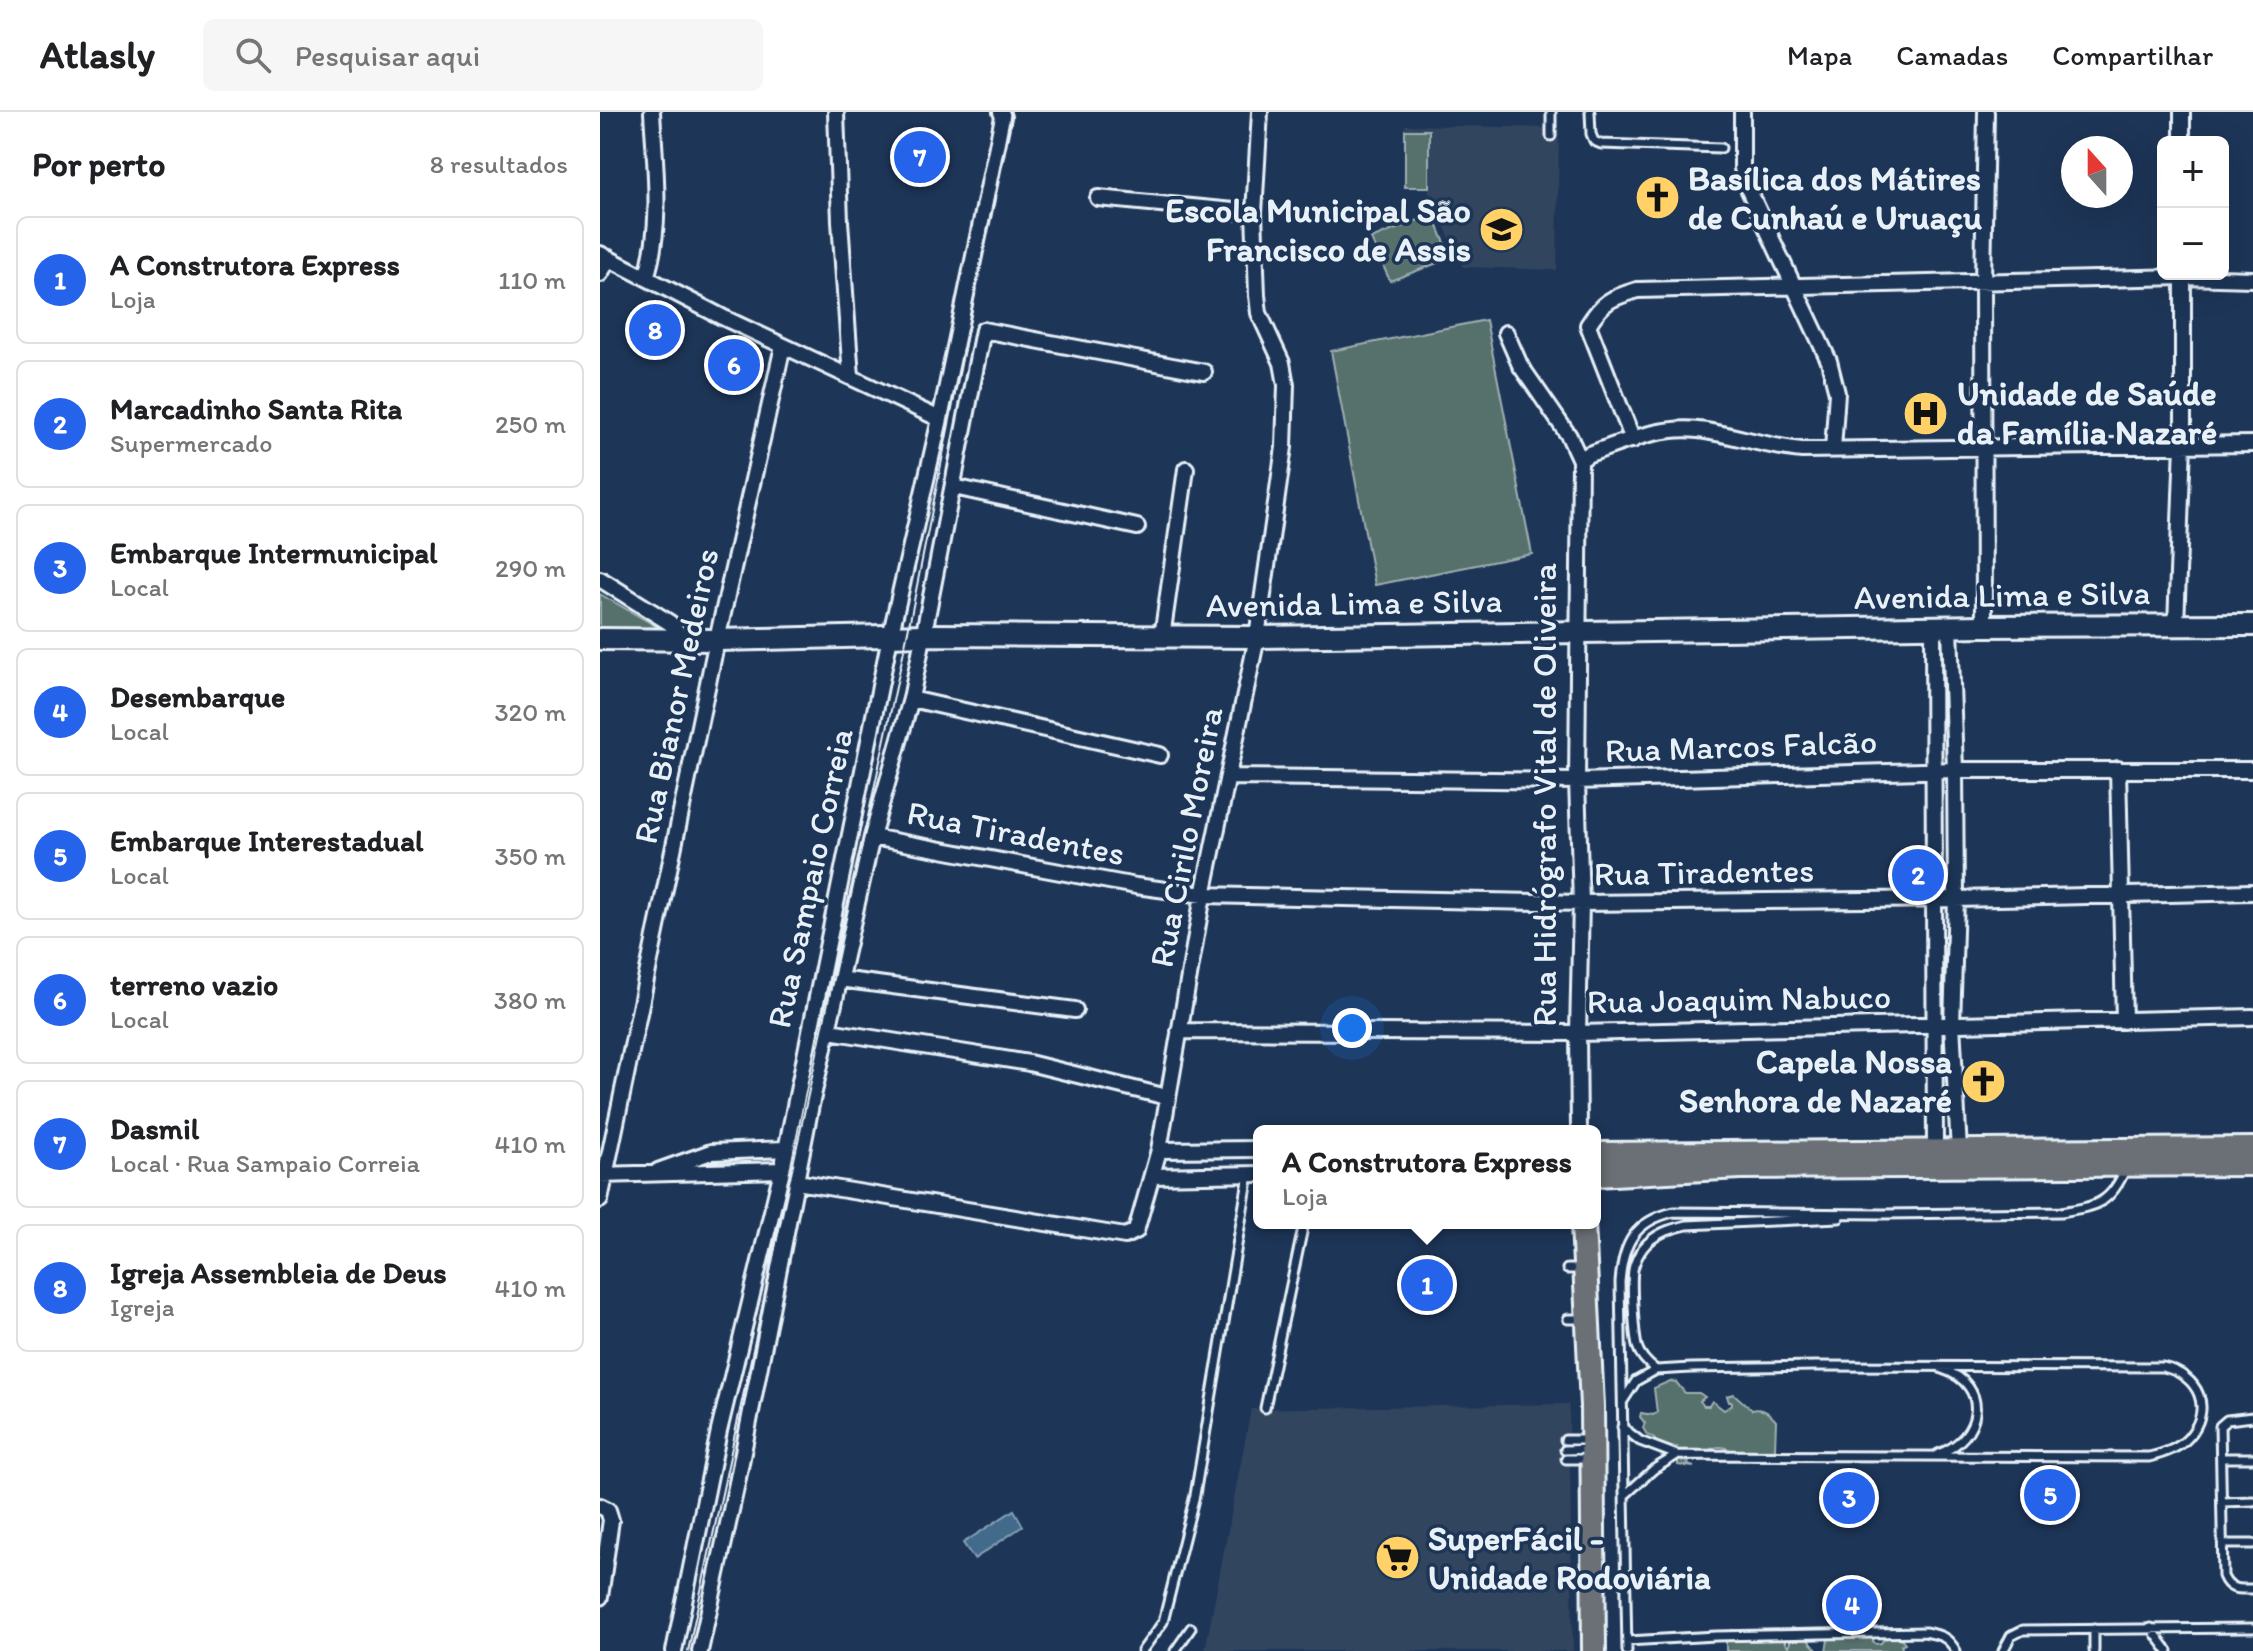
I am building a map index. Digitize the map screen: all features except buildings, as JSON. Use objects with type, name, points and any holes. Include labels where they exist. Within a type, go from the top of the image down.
[{"type":"main road","name":"Avenida Lima e Silva","points":[[600,639],[717,640],[925,635],[1257,637],[2253,625]]},
{"type":"main road","points":[[1601,1175],[1740,1167],[2128,1158],[2253,1149]]},
{"type":"main road","points":[[1601,1154],[1959,1151],[2253,1164]]},
{"type":"main road","points":[[1582,1229],[1576,1269],[1578,1319],[1592,1449],[1594,1651]]},
{"type":"street","points":[[646,278],[654,241],[656,198],[652,112]]},
{"type":"street","points":[[836,112],[851,377]]},
{"type":"street","name":"Rua Cirilo Moreira","points":[[797,1182],[1128,1236],[1136,1231],[1159,1150],[1203,895],[1257,637],[1284,447],[1286,385],[1282,363],[1259,313],[1254,213],[1260,112]]},
{"type":"street","points":[[1742,112],[1742,168],[1746,184],[1834,376],[1837,393],[1833,449]]},
{"type":"street","points":[[1984,626],[1986,112]]},
{"type":"street","points":[[2182,112],[2182,136]]},
{"type":"street","name":"Rua Sampaio Correia","points":[[674,1651],[719,1431],[782,1170],[890,637],[940,419],[1001,114]]},
{"type":"street","points":[[1098,198],[1254,213]]},
{"type":"street","points":[[600,274],[604,256],[783,346],[940,419]]},
{"type":"street","points":[[1633,440],[1588,325],[1598,308],[1609,299],[1637,290],[2157,277]]},
{"type":"street","points":[[2229,278],[2253,279]]},
{"type":"street","points":[[2176,625],[2183,444],[2183,280]]},
{"type":"street","name":"Rua Sampaio Correia","points":[[700,1651],[737,1483],[811,1105],[872,837],[911,699],[925,635],[983,330],[1204,372]]},
{"type":"street","points":[[1506,333],[1520,365],[1569,436],[1580,460],[1589,454],[1633,440],[1675,430],[1695,429],[1773,448],[2253,444]]},
{"type":"street","name":"Rua Bianor Medeiros","points":[[600,1200],[717,640],[783,346]]},
{"type":"street","name":"Rua Hidrógrafo Vital de Oliveira","points":[[1579,1125],[1581,903],[1577,781],[1580,460]]},
{"type":"street","points":[[1162,637],[1186,469]]},
{"type":"street","points":[[954,487],[1137,527]]},
{"type":"street","points":[[600,579],[670,623],[684,640]]},
{"type":"street","points":[[1942,627],[1955,770],[1956,899],[1952,1024],[1959,1151]]},
{"type":"street","points":[[1935,1151],[1933,771],[1942,627]]},
{"type":"street","points":[[911,699],[1160,755]]},
{"type":"street","points":[[2118,769],[2124,1021]]},
{"type":"street","name":"Rua Marcos Falcão","points":[[1230,777],[1577,781],[1955,770],[2253,770]]},
{"type":"street","name":"Rua Tiradentes","points":[[872,837],[1136,886],[1203,895],[1581,903],[2253,892]]},
{"type":"street","points":[[839,979],[1075,1010]]},
{"type":"street","name":"Rua Joaquim Nabuco","points":[[1179,1031],[1578,1033],[2253,1017]]},
{"type":"street","points":[[829,1031],[1029,1063],[1167,1097]]},
{"type":"street","points":[[652,1174],[711,1152],[786,1149]]},
{"type":"street","points":[[1159,1150],[1253,1149]]},
{"type":"street","points":[[603,1175],[782,1170]]},
{"type":"street","points":[[1152,1176],[1253,1174]]},
{"type":"street","points":[[600,1597],[611,1523],[610,1514],[602,1507]]},
{"type":"lane","points":[[1551,112],[1551,136]]},
{"type":"lane","points":[[1590,112],[1591,134],[1594,141],[1601,144],[1721,148]]},
{"type":"lane","points":[[1627,1651],[1622,1258],[1642,1225],[1674,1212],[2061,1212],[2107,1200],[2116,1190],[2128,1158]]},
{"type":"lane","points":[[1142,1651],[1163,1622],[1195,1495],[1253,1179]]},
{"type":"lane","points":[[1656,1370],[1647,1364],[1637,1346],[1633,1270],[1641,1250],[1666,1230],[1701,1224],[1953,1213]]},
{"type":"lane","points":[[1265,1408],[1293,1295],[1303,1229]]},
{"type":"lane","points":[[1933,1366],[1962,1379],[1969,1386],[1975,1406],[1974,1423],[1965,1439],[1954,1449],[1933,1456]]},
{"type":"lane","points":[[1622,1427],[1640,1441],[1677,1455],[2149,1457],[2164,1453],[2188,1438],[2199,1418],[2200,1408],[2196,1386],[2187,1377],[2163,1367],[1741,1367],[1656,1370],[1636,1381],[1623,1401]]},
{"type":"lane","points":[[1741,1367],[1741,1377]]},
{"type":"lane","points":[[2253,1417],[2227,1420],[2220,1426],[2223,1576],[2226,1583],[2235,1589],[2253,1589]]},
{"type":"lane","points":[[1565,1440],[1592,1449]]},
{"type":"lane","points":[[1565,1450],[1592,1449]]},
{"type":"lane","points":[[1566,1459],[1592,1449]]},
{"type":"lane","points":[[1625,1495],[1654,1469],[1677,1455]]},
{"type":"lane","points":[[2221,1458],[2253,1458]]},
{"type":"lane","points":[[2222,1502],[2253,1501]]},
{"type":"lane","points":[[2223,1544],[2253,1544]]},
{"type":"lane","points":[[1175,1651],[1191,1628]]},
{"type":"lane","points":[[2151,1628],[2168,1651]]},
{"type":"lane","points":[[2003,1651],[2011,1636],[2023,1630],[2253,1628]]},
{"type":"lane","points":[[2094,1629],[2094,1651]]},
{"type":"lane","points":[[1627,1641],[1925,1632],[1948,1639],[1956,1651]]},
{"type":"shaded area","name":"Escola Municipal São Francisco de Assis","points":[[1405,125],[1559,128],[1557,270],[1463,267],[1429,187],[1405,187]]},
{"type":"shaded area","name":"SuperFácil - Unidade Rodoviária","points":[[1569,1404],[1573,1651],[1205,1651],[1251,1409]]},
{"type":"shaded area","points":[[1014,1510],[1023,1526],[974,1559],[963,1543]]},
{"type":"green space","points":[[1405,130],[1429,130],[1429,187],[1405,187]]},
{"type":"green space","points":[[1433,214],[1451,258],[1390,281],[1371,239]]},
{"type":"green space","points":[[1486,320],[1532,554],[1375,585],[1331,351]]},
{"type":"green space","points":[[600,594],[659,628],[600,628]]},
{"type":"green space","points":[[1670,1381],[1676,1382],[1685,1393],[1699,1393],[1705,1397],[1700,1401],[1704,1406],[1709,1406],[1712,1401],[1724,1410],[1732,1405],[1727,1396],[1734,1394],[1752,1410],[1766,1411],[1776,1421],[1775,1449],[1770,1452],[1741,1450],[1743,1460],[1728,1449],[1716,1447],[1711,1449],[1711,1459],[1689,1461],[1688,1465],[1694,1467],[1678,1465],[1678,1459],[1673,1456],[1677,1447],[1660,1448],[1653,1437],[1647,1435],[1643,1428],[1645,1423],[1640,1417],[1641,1413],[1657,1413],[1654,1388]]},
{"type":"green space","points":[[1792,1628],[1799,1630],[1818,1651],[1726,1651],[1726,1642],[1732,1630],[1742,1632],[1747,1639],[1756,1630],[1784,1631],[1785,1643],[1789,1647]]},
{"type":"green space","points":[[1891,1628],[1897,1628],[1905,1643],[1901,1645],[1903,1651],[1826,1651],[1830,1629],[1874,1630],[1873,1641],[1876,1644],[1881,1643]]},
{"type":"tram line","points":[[688,1651],[907,636],[1011,112]]},
{"type":"place","name":"Dasmil","points":[[920,157]]},
{"type":"place","name":"Basílica dos Mátires de Cunhaú e Uruaçu","points":[[1657,198]]},
{"type":"place","name":"Escola Municipal São Francisco de Assis","points":[[1502,230]]},
{"type":"place","name":"Igreja Assembleia de Deus","points":[[655,330]]},
{"type":"place","name":"terreno vazio","points":[[734,365]]},
{"type":"place","name":"Unidade de Saúde da Família Nazaré","points":[[1926,413]]},
{"type":"place","name":"Marcadinho Santa Rita","points":[[1918,875]]},
{"type":"place","name":"Capela Nossa Senhora de Nazaré","points":[[1983,1081]]},
{"type":"place","name":"A Construtora Express","points":[[1427,1285]]},
{"type":"place","name":"Embarque Interestadual","points":[[2050,1495]]},
{"type":"place","name":"Embarque Intermunicipal","points":[[1849,1498]]},
{"type":"place","name":"SuperFácil - Unidade Rodoviária","points":[[1397,1558]]},
{"type":"place","name":"Desembarque","points":[[1852,1605]]}]
